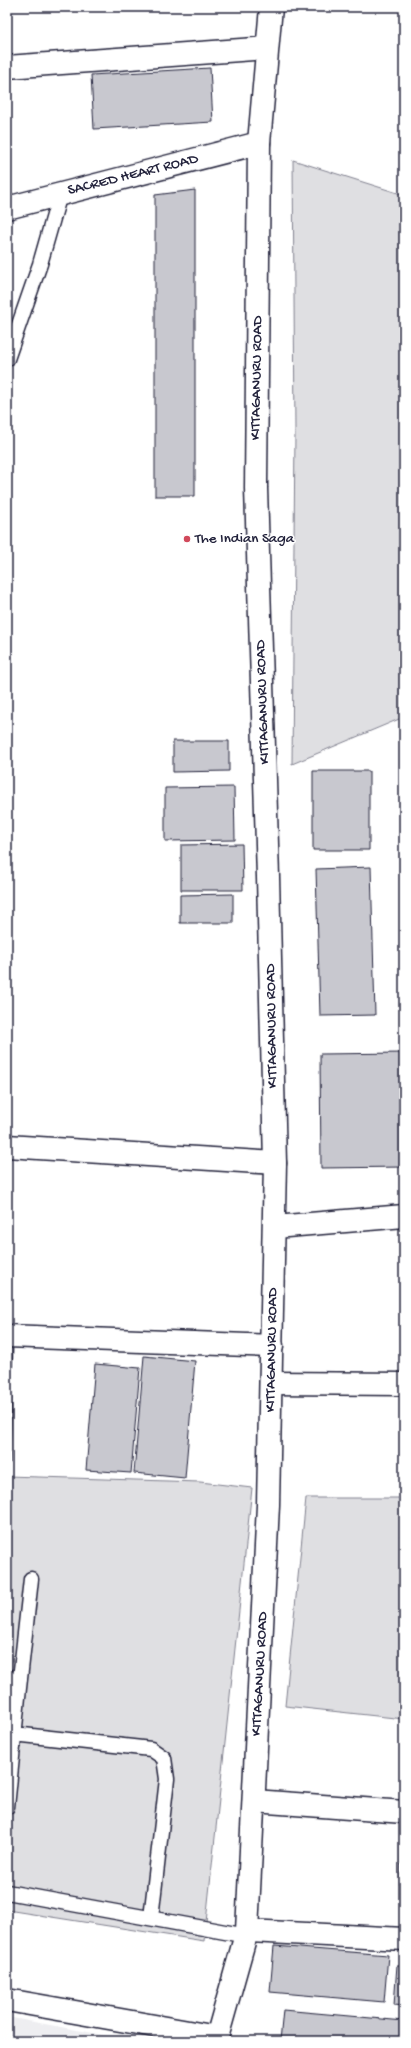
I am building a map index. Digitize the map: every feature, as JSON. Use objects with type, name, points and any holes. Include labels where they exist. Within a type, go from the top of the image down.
[{"type":"street","name":"KITTAGANURU ROAD","points":[[216,2039],[247,1933],[268,1506],[275,1227],[275,1163],[256,488],[259,143],[271,7]]},
{"type":"street","points":[[7,67],[267,48]]},
{"type":"street","name":"SACRED HEART ROAD","points":[[7,208],[259,143]]},
{"type":"street","points":[[7,1146],[275,1163]]},
{"type":"street","points":[[275,1227],[404,1216]]},
{"type":"street","points":[[7,1336],[272,1346]]},
{"type":"street","points":[[271,1383],[404,1384]]},
{"type":"street","points":[[254,1802],[404,1812]]},
{"type":"street","points":[[247,1933],[404,1939]]},
{"type":"street","points":[[7,2000],[216,2039]]},
{"type":"lane","points":[[7,359],[40,264],[60,194]]},
{"type":"lane","points":[[7,1807],[31,1579]]},
{"type":"lane","points":[[7,1676],[18,1697]]},
{"type":"lane","points":[[14,1734],[151,1750],[164,1758],[167,1779],[151,1918]]},
{"type":"lane","points":[[7,1892],[151,1918],[247,1933]]},
{"type":"shaded area","points":[[293,160],[404,195],[404,717],[292,764],[295,432]]},
{"type":"shaded area","points":[[7,1476],[200,1482],[252,1488],[204,1941],[7,1910]]},
{"type":"shaded area","points":[[306,1498],[404,1498],[404,1719],[285,1706]]},
{"type":"shaded area","points":[[7,2017],[136,2041],[7,2041]]},
{"type":"building","points":[[210,68],[213,122],[94,129],[91,75]]},
{"type":"building","points":[[195,190],[195,496],[155,496],[155,195]]},
{"type":"building","points":[[173,741],[229,741],[229,771],[173,772]]},
{"type":"building","points":[[313,771],[369,771],[369,850],[313,850]]},
{"type":"building","points":[[234,787],[235,840],[165,841],[165,788]]},
{"type":"building","points":[[242,844],[243,890],[181,890],[181,845]]},
{"type":"building","points":[[371,867],[375,1015],[320,1016],[316,869]]},
{"type":"building","points":[[233,894],[233,923],[180,923],[180,895]]},
{"type":"building","points":[[404,1053],[404,1167],[321,1168],[320,1054]]},
{"type":"building","points":[[7,1342],[13,1342],[10,1463],[7,1463]]},
{"type":"building","points":[[144,1356],[195,1361],[185,1478],[134,1473]]},
{"type":"building","points":[[95,1364],[140,1368],[131,1473],[86,1470]]},
{"type":"building","points":[[401,1840],[404,1840],[404,1885],[400,1885]]},
{"type":"building","points":[[274,1946],[388,1955],[384,2002],[270,1992]]},
{"type":"building","points":[[397,1965],[404,1965],[404,2006],[394,2005]]},
{"type":"building","points":[[283,2010],[404,2021],[404,2041],[280,2041]]},
{"type":"place","name":"The Indian Saga","points":[[187,539]]}]
